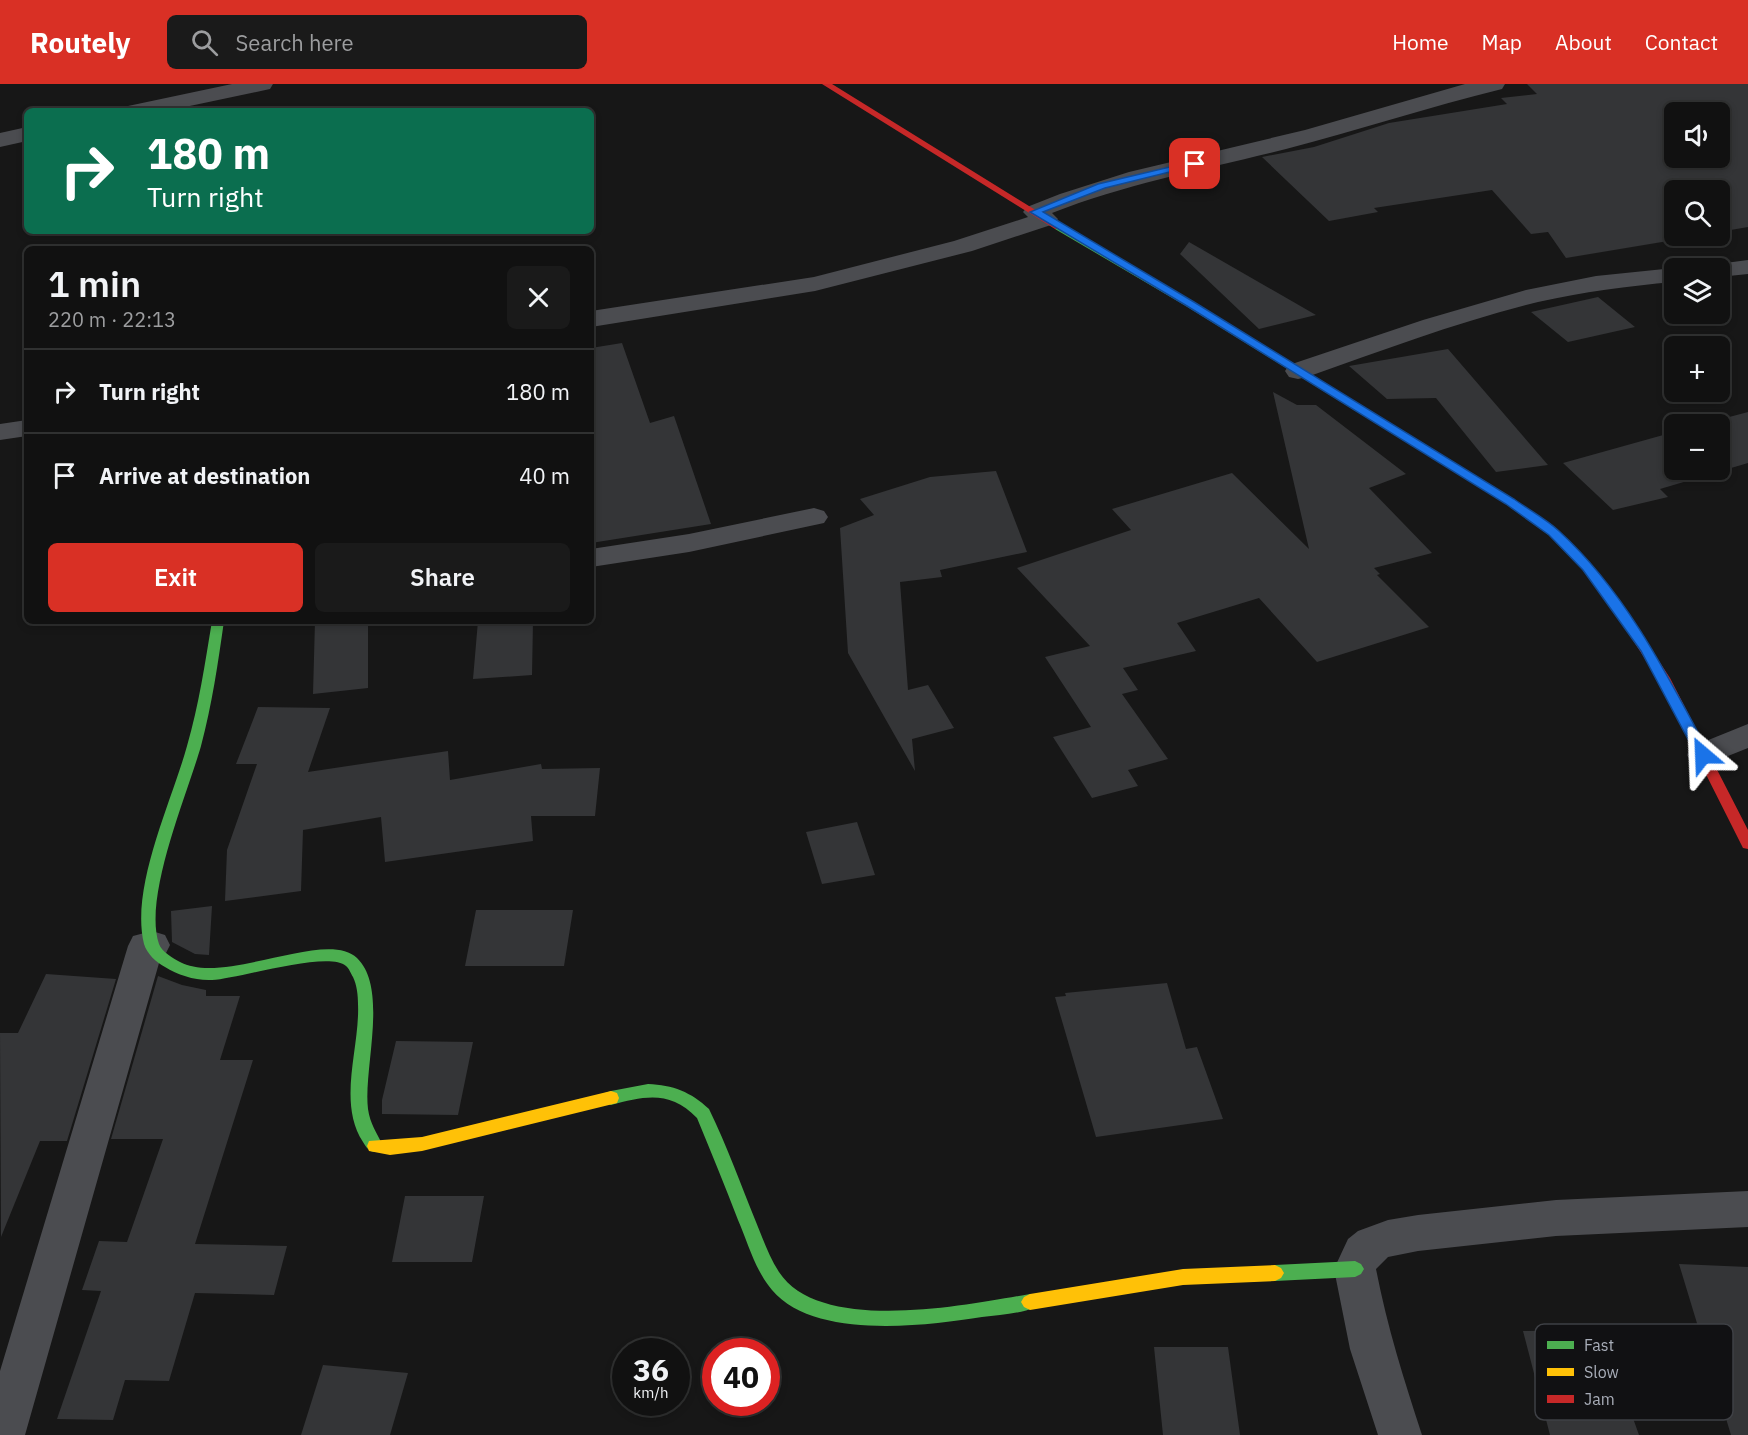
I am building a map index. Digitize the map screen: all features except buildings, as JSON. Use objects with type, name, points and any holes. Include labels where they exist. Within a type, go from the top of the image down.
[{"type":"street","points":[[150,108],[262,84]]},
{"type":"street","points":[[826,84],[903,134],[1190,304],[1510,502],[1554,533],[1587,567],[1647,649],[1748,844]]},
{"type":"street","points":[[594,319],[825,282],[963,246],[1040,216],[1101,186],[1312,136],[1438,96],[1494,84]]},
{"type":"street","points":[[0,140],[24,135]]},
{"type":"street","points":[[1730,269],[1748,267]]},
{"type":"street","points":[[1298,371],[1446,321],[1534,297],[1614,281],[1664,276]]},
{"type":"street","points":[[0,432],[24,428]]},
{"type":"street","points":[[594,558],[689,543],[814,517]]},
{"type":"street","points":[[217,624],[195,744],[153,887],[149,912],[152,945],[158,954],[177,968],[206,974],[233,974],[274,966],[311,955],[337,954],[350,961],[361,979],[363,1007],[364,1039],[359,1120],[364,1137],[374,1146],[399,1148],[432,1142],[636,1092],[660,1091],[681,1094],[693,1100],[703,1114],[769,1271],[779,1287],[797,1303],[820,1311],[843,1315],[904,1318],[957,1314],[1183,1277],[1355,1269]]},
{"type":"street","points":[[1703,755],[1748,735]]},
{"type":"street","points":[[3,1435],[146,946],[152,945]]},
{"type":"street","points":[[1400,1435],[1372,1349],[1355,1269],[1363,1252],[1373,1244],[1388,1238],[1408,1235],[1556,1218],[1748,1209]]},
{"type":"traffic: fast","points":[[1058,227],[1190,304],[1510,502],[1554,533],[1587,567],[1628,623]]},
{"type":"traffic: fast","points":[[218,624],[198,731],[155,873],[150,900],[149,924],[152,945],[160,956],[171,964],[194,973],[214,975],[309,957],[342,957],[352,962],[362,980],[366,1003],[359,1107],[364,1129],[375,1146]]},
{"type":"traffic: fast","points":[[611,1098],[648,1091],[672,1093],[683,1097],[703,1114],[765,1263],[779,1286],[800,1303],[828,1313],[898,1318],[936,1316],[1030,1302]]},
{"type":"traffic: fast","points":[[1275,1273],[1355,1269]]},
{"type":"traffic: slow","points":[[375,1146],[390,1148],[422,1144],[611,1098]]},
{"type":"traffic: slow","points":[[1030,1302],[1183,1277],[1275,1273]]},
{"type":"traffic: jam","points":[[826,84],[1058,227]]},
{"type":"traffic: jam","points":[[1628,623],[1664,678],[1748,844]]},
{"type":"route","points":[[1195,164],[1101,186],[1035,212],[1190,304],[1510,502],[1554,533],[1587,567],[1647,649],[1665,678],[1703,755]]}]
